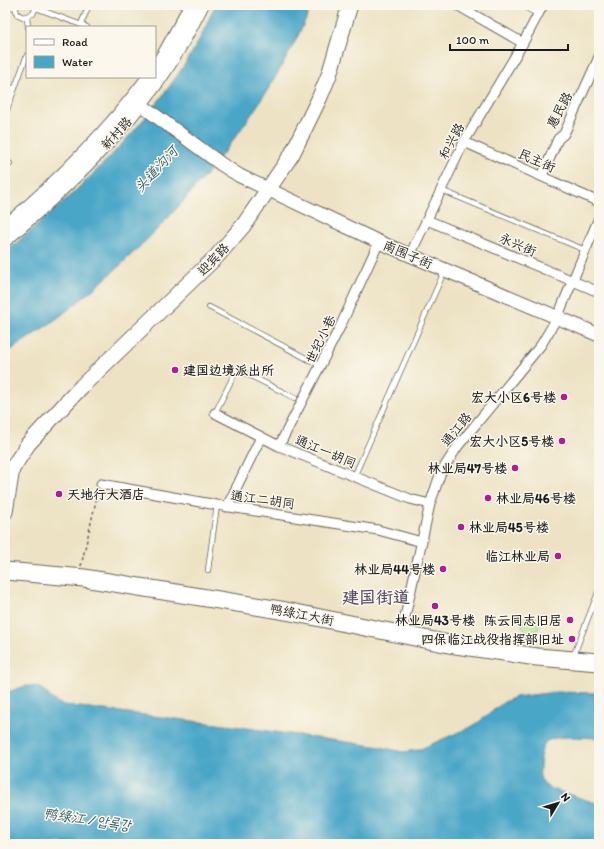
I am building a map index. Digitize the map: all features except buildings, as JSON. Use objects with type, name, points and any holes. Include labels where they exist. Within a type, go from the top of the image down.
[{"type":"highway","name":"鸭绿江大街","points":[[5,561],[81,569],[239,593],[402,630]]},
{"type":"highway","name":"鸭绿江大街","points":[[5,571],[84,578],[202,596],[402,630],[489,641],[574,655],[599,662]]},
{"type":"highway","name":"鸭绿江大街","points":[[574,655],[599,652]]},
{"type":"main road","name":"迎宾路","points":[[5,512],[9,471],[28,444],[49,420],[217,256],[244,226],[292,154],[319,98],[329,75],[350,5]]},
{"type":"street","points":[[156,62],[191,5]]},
{"type":"street","name":"新村路","points":[[156,77],[175,54],[202,5]]},
{"type":"street","points":[[457,5],[523,43]]},
{"type":"street","name":"和兴路","points":[[410,255],[464,142],[523,43],[543,5]]},
{"type":"street","name":"惠民路","points":[[542,176],[558,139],[564,134],[599,57]]},
{"type":"street","name":"新村路","points":[[5,227],[74,164],[136,102],[148,78]]},
{"type":"street","name":"新村路","points":[[5,240],[88,164],[156,78]]},
{"type":"street","name":"南围子街","points":[[136,102],[221,164],[240,176],[269,188],[379,242],[599,335]]},
{"type":"street","name":"民主街","points":[[464,142],[599,202]]},
{"type":"street","name":"通江路","points":[[402,630],[430,504],[436,484],[448,461],[533,357],[557,318],[599,218]]},
{"type":"street","name":"永兴街","points":[[427,220],[599,292]]},
{"type":"street","name":"世纪小巷","points":[[279,446],[321,366],[379,242]]},
{"type":"street","name":"通江一胡同","points":[[215,413],[279,446],[410,499],[430,504]]},
{"type":"street","points":[[227,507],[261,437]]},
{"type":"street","name":"通江二胡同","points":[[101,484],[227,507],[324,520],[378,530],[422,542]]},
{"type":"lane","points":[[81,24],[89,5]]},
{"type":"lane","points":[[521,5],[538,15]]},
{"type":"lane","points":[[5,8],[14,6],[17,14],[26,18]]},
{"type":"lane","points":[[26,18],[33,14],[36,6],[85,26]]},
{"type":"lane","points":[[26,18],[28,26]]},
{"type":"lane","points":[[5,116],[26,58]]},
{"type":"lane","points":[[5,85],[15,89]]},
{"type":"lane","points":[[5,158],[10,164]]},
{"type":"lane","points":[[441,190],[585,250]]},
{"type":"lane","points":[[354,477],[445,270]]},
{"type":"lane","points":[[209,307],[321,366]]},
{"type":"lane","points":[[215,413],[237,369],[295,398]]},
{"type":"lane","points":[[208,570],[217,505]]},
{"type":"lane","points":[[574,655],[599,590]]},
{"type":"path","points":[[81,569],[101,484]]},
{"type":"green space","points":[[531,615],[537,618],[540,624],[537,630],[531,633],[525,630],[522,624],[525,618]]},
{"type":"water","name":"头道沟河","points":[[215,5],[312,5],[292,47],[269,88],[241,129],[211,168],[178,206],[144,242],[74,305],[58,318],[5,354],[5,252],[84,183],[134,131],[178,75],[204,31]]},
{"type":"water","name":"鸭绿江 / 압록강","points":[[25,686],[39,688],[53,700],[64,705],[233,726],[381,747],[403,752],[418,750],[475,725],[504,702],[515,697],[556,692],[599,693],[599,738],[562,737],[549,740],[542,748],[540,774],[542,781],[549,788],[599,804],[599,844],[5,844],[5,693]]},
{"type":"place","name":"建国边境派出所","points":[[175,370]]},
{"type":"place","name":"宏大小区6号楼","points":[[564,397]]},
{"type":"place","name":"宏大小区5号楼","points":[[562,441]]},
{"type":"place","name":"林业局47号楼","points":[[515,468]]},
{"type":"place","name":"天地行大酒店","points":[[59,494]]},
{"type":"place","name":"林业局46号楼","points":[[488,498]]},
{"type":"place","name":"林业局45号楼","points":[[461,527]]},
{"type":"place","name":"临江林业局","points":[[558,556]]},
{"type":"place","name":"林业局44号楼","points":[[443,569]]},
{"type":"place","name":"林业局43号楼","points":[[435,606]]},
{"type":"place","name":"陈云同志旧居","points":[[570,620]]},
{"type":"place","name":"四保临江战役指挥部旧址","points":[[572,639]]},
{"type":"district","name":"建国街道","points":[[376,597]]}]
